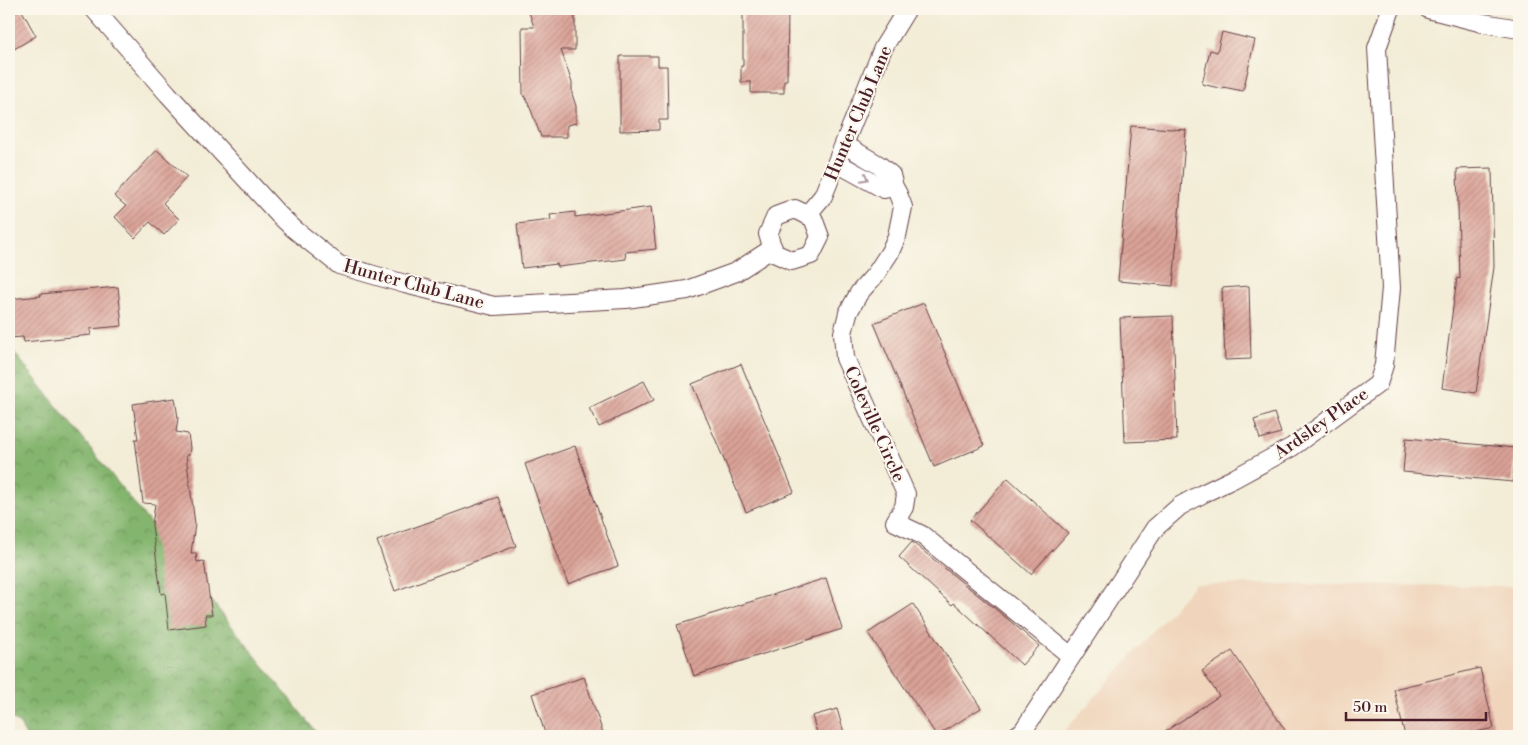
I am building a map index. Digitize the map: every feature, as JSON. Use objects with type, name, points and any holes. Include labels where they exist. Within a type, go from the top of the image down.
[{"type":"street","name":"Hunter Club Lane","points":[[94,9],[168,94],[278,214],[340,265],[405,284],[494,306],[626,299],[687,290],[736,272],[773,248]]},
{"type":"street","name":"Hunter Club Lane","points":[[807,215],[823,196],[883,48],[906,9]]},
{"type":"street","name":"Ardsley Place","points":[[1016,736],[1023,731],[1154,528],[1180,506],[1233,480],[1292,447],[1378,384],[1384,366],[1391,288],[1377,48],[1391,9]]},
{"type":"street","points":[[1428,9],[1483,23],[1519,29]]},
{"type":"street","name":"Coleville Circle","points":[[845,145],[879,165],[891,176],[902,208],[897,236],[890,252],[859,293],[848,313],[843,333],[845,358],[906,494],[904,507],[895,522],[922,535],[1071,656]]},
{"type":"street","points":[[837,163],[884,189],[894,187]]},
{"type":"street","points":[[795,209],[813,218],[820,237],[811,255],[792,261],[774,253],[773,248],[768,234],[776,216],[795,209]]},
{"type":"shaded area","points":[[1195,584],[1519,586],[1519,736],[1060,736]]},
{"type":"green space","points":[[9,346],[319,736],[26,736],[20,724],[9,717]]},
{"type":"building","points":[[9,9],[21,9],[36,36],[9,52]]},
{"type":"building","points":[[528,9],[575,9],[575,50],[561,50],[572,83],[572,94],[576,106],[576,123],[567,125],[567,137],[541,137],[528,102],[523,94],[522,27],[534,27]]},
{"type":"building","points":[[743,9],[788,9],[787,80],[784,80],[784,93],[751,93],[751,82],[741,82],[741,66],[743,66]]},
{"type":"building","points":[[1222,32],[1255,40],[1243,91],[1202,84],[1210,50],[1217,52]]},
{"type":"building","points":[[620,56],[658,56],[658,66],[667,66],[668,120],[659,120],[659,130],[620,131]]},
{"type":"building","points":[[1131,126],[1186,130],[1173,286],[1118,281]]},
{"type":"building","points":[[157,150],[187,177],[163,203],[179,219],[164,235],[150,222],[135,238],[115,217],[126,206],[114,196]]},
{"type":"building","points":[[1492,168],[1494,267],[1476,393],[1442,388],[1457,278],[1460,279],[1457,169]]},
{"type":"building","points":[[651,207],[656,249],[625,252],[626,259],[558,267],[557,264],[522,268],[517,224],[551,220],[550,215],[575,212],[575,217]]},
{"type":"building","points":[[1249,286],[1251,359],[1225,360],[1222,288]]},
{"type":"building","points":[[118,287],[122,326],[90,329],[91,335],[24,342],[23,337],[9,338],[9,299],[41,296],[40,294]]},
{"type":"building","points":[[924,303],[984,446],[934,467],[874,323]]},
{"type":"building","points":[[1173,316],[1177,440],[1125,442],[1120,318]]},
{"type":"building","points":[[741,364],[794,492],[746,512],[692,384]]},
{"type":"building","points":[[644,381],[654,400],[599,427],[589,408]]},
{"type":"building","points":[[175,398],[178,418],[176,432],[188,434],[190,448],[189,455],[186,455],[195,524],[191,553],[196,553],[197,562],[204,561],[212,615],[205,615],[206,625],[169,630],[165,593],[161,594],[152,525],[155,504],[143,503],[135,439],[138,439],[133,404]]},
{"type":"building","points":[[1274,413],[1281,433],[1260,439],[1254,420]]},
{"type":"building","points":[[1406,438],[1516,448],[1513,482],[1403,472]]},
{"type":"building","points":[[575,446],[618,566],[568,584],[525,464]]},
{"type":"building","points":[[1008,478],[1068,533],[1031,574],[970,520]]},
{"type":"building","points":[[498,497],[516,546],[395,591],[377,541]]},
{"type":"building","points":[[912,542],[1039,646],[1022,665],[954,603],[952,605],[899,557]]},
{"type":"building","points":[[826,578],[842,629],[694,676],[677,625]]},
{"type":"building","points":[[913,604],[981,708],[937,736],[868,633]]},
{"type":"building","points":[[1232,651],[1289,736],[1158,736],[1219,696],[1202,671]]},
{"type":"building","points":[[1480,668],[1494,728],[1458,736],[1405,736],[1394,689]]},
{"type":"building","points":[[584,677],[604,736],[546,736],[532,694]]},
{"type":"building","points":[[837,709],[845,736],[818,736],[812,716]]}]
